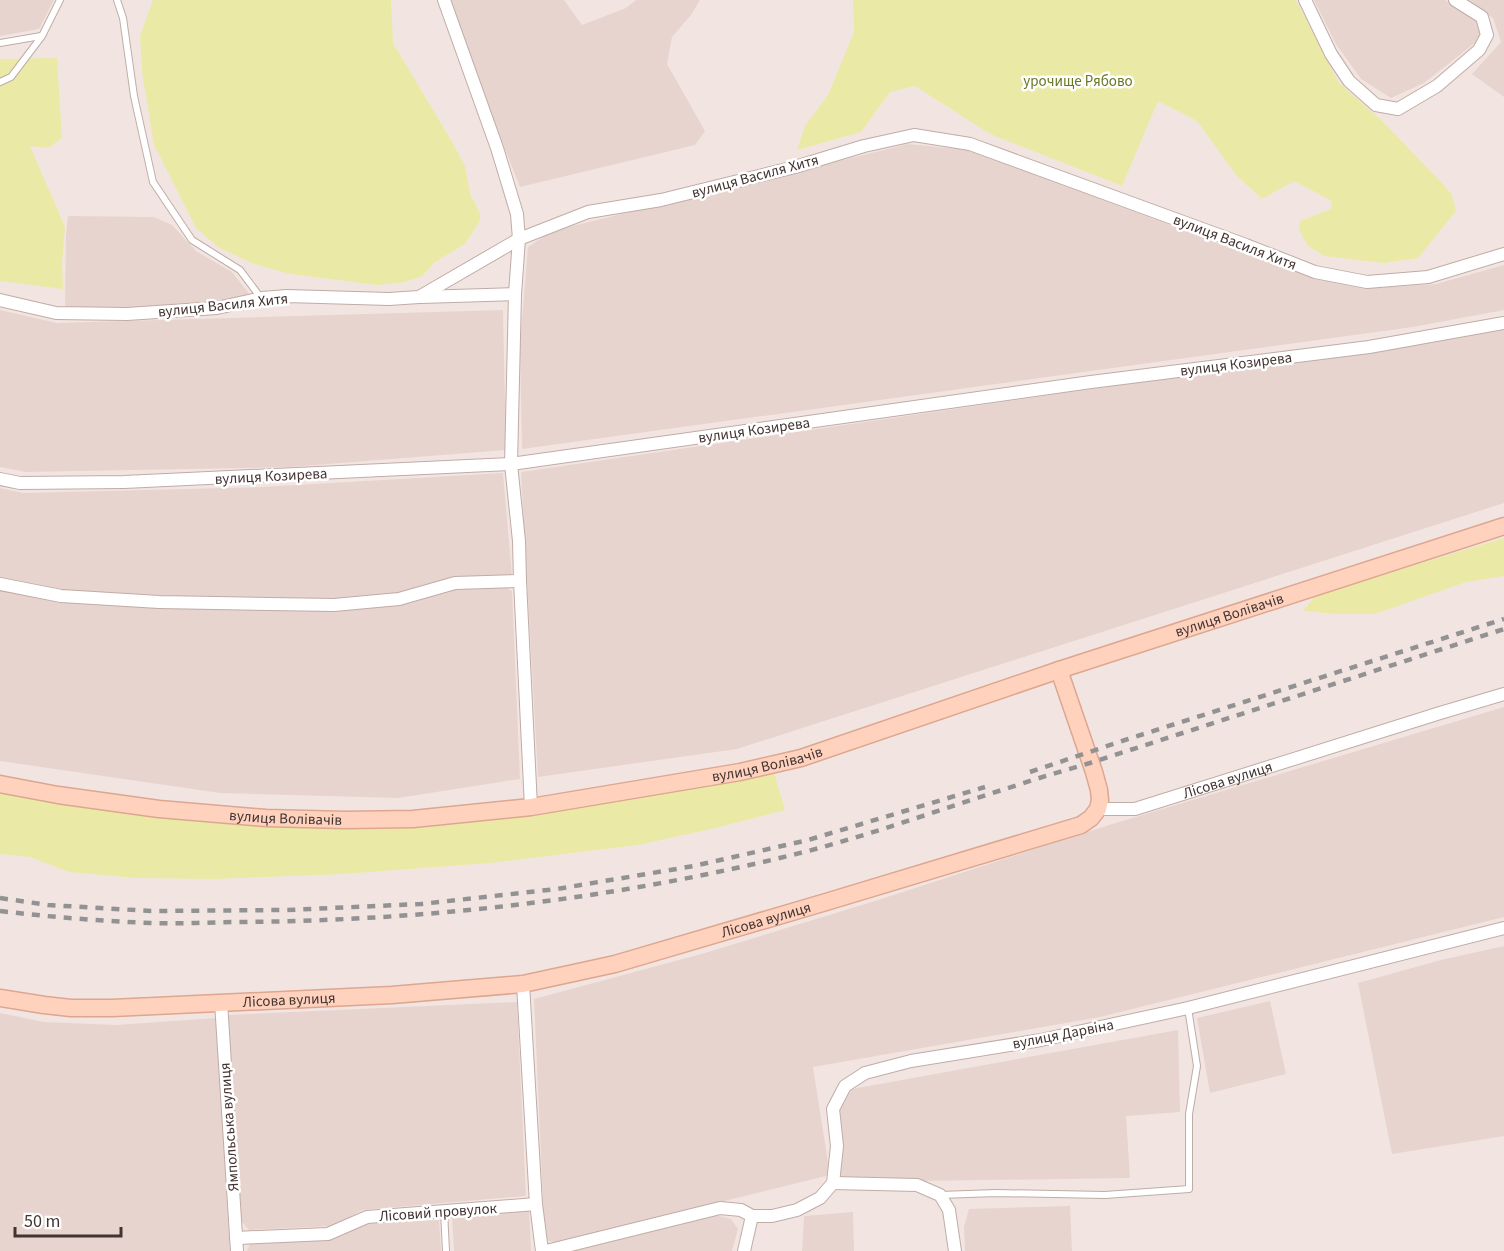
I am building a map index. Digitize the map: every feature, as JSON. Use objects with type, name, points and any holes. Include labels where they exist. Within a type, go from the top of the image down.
[{"type":"street","points":[[444,0],[497,148],[517,214],[519,239],[515,294],[511,464],[519,541],[531,807]]},
{"type":"street","points":[[1305,0],[1331,54],[1349,81],[1376,105],[1398,109],[1437,86],[1479,50],[1487,35],[1482,17],[1455,0]]},
{"type":"street","name":"вулиця Василя Хитя","points":[[0,300],[56,313],[127,314],[217,308],[262,298],[287,296],[389,299],[419,297],[519,239],[588,212],[661,200],[795,167],[864,146],[915,135],[970,144],[1315,272],[1367,282],[1428,277],[1504,254]]},
{"type":"street","points":[[419,297],[515,294]]},
{"type":"street","name":"вулиця Козирева","points":[[0,479],[20,483],[124,482],[511,464],[1091,382],[1369,347],[1504,323]]},
{"type":"street","name":"вулиця Волівачів","points":[[0,784],[58,795],[159,808],[266,818],[413,819],[531,807],[740,772],[801,758],[1059,670],[1504,526]]},
{"type":"street","points":[[0,584],[61,596],[244,605],[334,605],[399,599],[455,583],[520,581]]},
{"type":"street","points":[[1059,670],[1094,772],[1100,800],[1098,809]]},
{"type":"street","name":"Лісова вулиця","points":[[0,998],[71,1008],[112,1008],[392,994],[523,984],[626,961],[1081,825],[1098,809],[1136,809],[1504,694]]},
{"type":"street","name":"вулиця Дарвіна","points":[[833,1183],[837,1146],[833,1109],[845,1086],[865,1073],[911,1061],[1041,1040],[1188,1008],[1504,928]]},
{"type":"street","points":[[523,984],[536,1204],[544,1251],[720,1208],[741,1210],[752,1216],[772,1216],[797,1210],[820,1198],[833,1183],[917,1185],[940,1195],[949,1210],[955,1251]]},
{"type":"street","name":"Ямпольська вулиця","points":[[221,1002],[237,1251]]},
{"type":"street","name":"Лісовий провулок","points":[[236,1238],[328,1234],[367,1217],[536,1204]]},
{"type":"street","points":[[744,1251],[752,1216]]},
{"type":"lane","points":[[0,82],[11,77],[42,36],[60,0]]},
{"type":"lane","points":[[117,0],[123,18],[134,96],[153,182],[192,240],[240,270],[262,298]]},
{"type":"lane","points":[[0,43],[42,36]]},
{"type":"lane","points":[[940,1195],[996,1193],[1104,1195],[1189,1189],[1189,1113],[1197,1066],[1188,1008]]},
{"type":"lane","points":[[444,1211],[446,1251]]},
{"type":"shaded area","points":[[0,0],[54,0],[39,29],[0,36]]},
{"type":"shaded area","points":[[450,0],[564,0],[582,25],[626,8],[636,0],[700,0],[691,15],[672,37],[667,64],[705,131],[695,145],[520,187],[487,104]]},
{"type":"shaded area","points":[[1314,0],[1445,0],[1479,21],[1480,39],[1424,83],[1391,98],[1361,79],[1336,44]]},
{"type":"shaded area","points":[[1466,0],[1504,0],[1504,97],[1472,74],[1501,42],[1493,18]]},
{"type":"shaded area","points":[[908,144],[967,150],[1316,279],[1371,288],[1436,284],[1504,265],[1504,310],[1413,327],[522,449],[520,345],[528,247],[552,231]]},
{"type":"shaded area","points":[[68,216],[154,217],[172,225],[196,251],[232,272],[251,296],[217,304],[127,310],[65,309]]},
{"type":"shaded area","points":[[0,310],[57,323],[503,310],[506,450],[290,467],[26,472],[0,467]]},
{"type":"shaded area","points":[[1504,329],[1504,503],[737,749],[538,777],[521,472]]},
{"type":"shaded area","points":[[503,473],[512,576],[398,595],[334,599],[199,597],[65,591],[0,579],[0,488],[23,493],[262,487]]},
{"type":"shaded area","points":[[505,587],[512,591],[520,779],[398,798],[220,793],[0,761],[0,589],[334,609],[454,589]]},
{"type":"shaded area","points":[[1504,707],[1504,917],[1100,1017],[813,1067],[830,1175],[562,1243],[548,1241],[544,1223],[534,999],[705,953],[1109,825]]},
{"type":"shaded area","points":[[1504,946],[1504,1136],[1392,1154],[1358,983],[1441,960]]},
{"type":"shaded area","points":[[1270,1001],[1286,1074],[1210,1093],[1197,1018]]},
{"type":"shaded area","points":[[517,1002],[526,1196],[362,1210],[333,1226],[249,1230],[242,1222],[227,1015]]},
{"type":"shaded area","points":[[0,1013],[44,1022],[116,1025],[216,1018],[230,1251],[0,1251]]},
{"type":"shaded area","points":[[1178,1030],[1180,1112],[1126,1116],[1130,1178],[854,1182],[840,1177],[838,1113],[852,1089]]},
{"type":"shaded area","points":[[1070,1206],[1072,1251],[965,1251],[964,1227],[969,1209]]},
{"type":"shaded area","points":[[529,1210],[531,1251],[454,1251],[452,1217]]},
{"type":"shaded area","points":[[853,1212],[854,1251],[802,1251],[804,1216]]},
{"type":"shaded area","points":[[715,1215],[731,1219],[738,1229],[732,1251],[567,1251]]},
{"type":"shaded area","points":[[439,1220],[441,1251],[247,1251],[250,1243],[332,1240],[369,1223]]},
{"type":"green space","points":[[153,0],[391,0],[393,43],[465,166],[470,194],[480,213],[480,221],[465,244],[435,262],[422,276],[405,282],[377,285],[290,274],[254,264],[218,247],[196,228],[154,145],[142,72],[140,36]]},
{"type":"green space","name":"урочище Рябово","points":[[853,0],[1296,0],[1339,83],[1382,121],[1440,181],[1452,195],[1456,211],[1418,258],[1384,263],[1324,256],[1308,246],[1299,230],[1300,221],[1331,209],[1332,201],[1294,181],[1262,199],[1236,175],[1197,121],[1158,101],[1122,186],[990,134],[915,86],[890,92],[861,132],[797,150],[805,126],[828,95],[854,32]]},
{"type":"green space","points":[[57,58],[62,138],[48,148],[30,146],[65,227],[62,263],[63,289],[0,281],[0,59]]},
{"type":"green space","points":[[1504,538],[1504,576],[1466,582],[1375,614],[1303,611],[1316,595]]},
{"type":"green space","points":[[773,769],[785,810],[638,845],[490,863],[342,874],[214,879],[136,878],[69,872],[30,857],[0,854],[0,793],[39,799],[389,823]]},
{"type":"railway","points":[[1030,772],[1504,619]]},
{"type":"railway","points":[[0,911],[150,923],[387,917],[528,903],[669,882],[808,851],[862,836],[1504,629]]},
{"type":"railway","points":[[0,898],[48,905],[151,911],[287,910],[421,904],[557,889],[694,866],[808,840],[985,787]]}]
